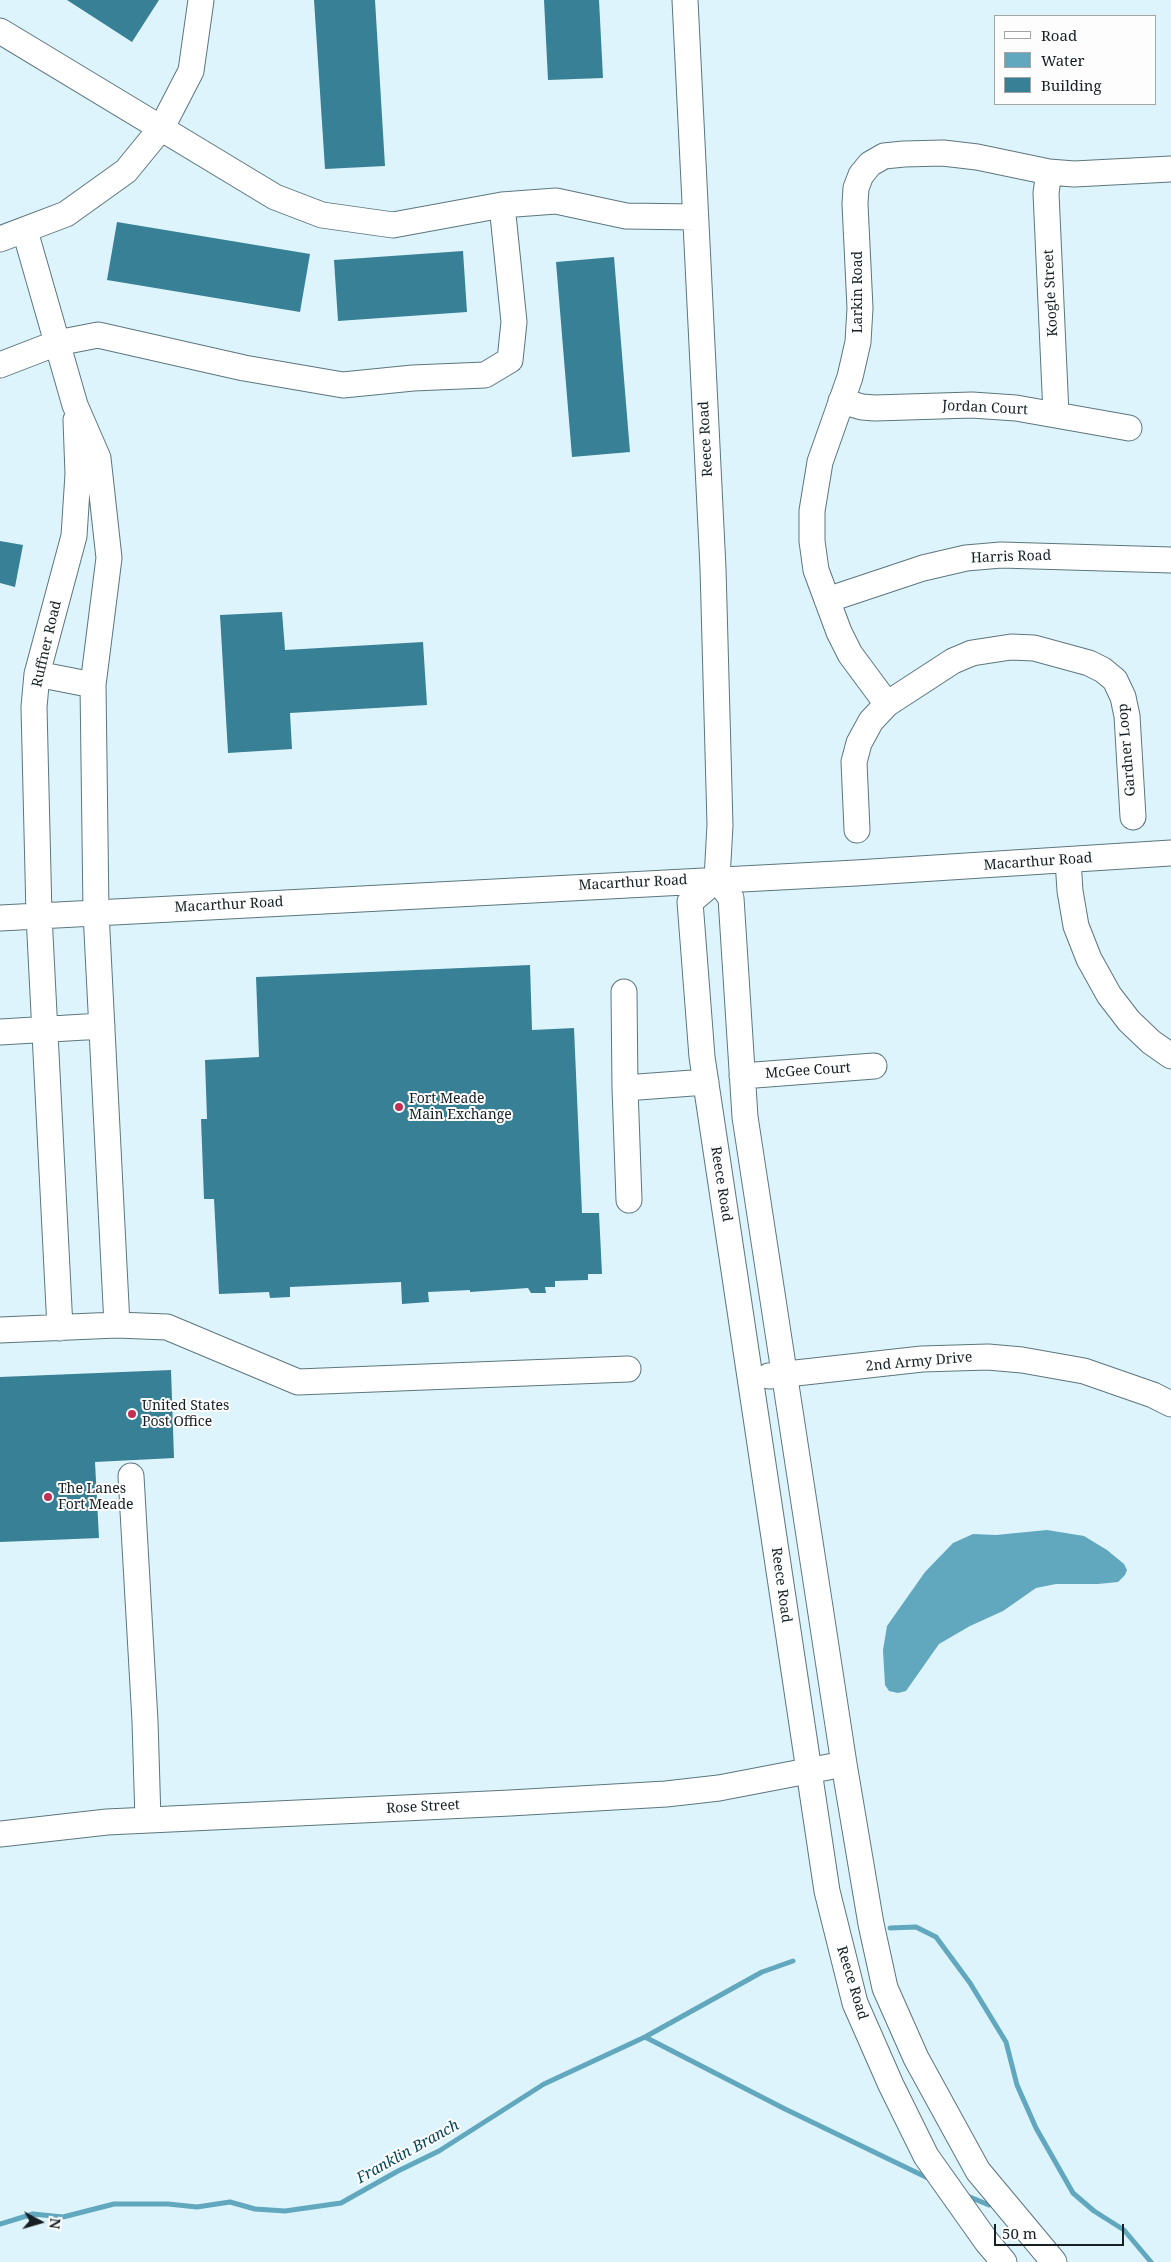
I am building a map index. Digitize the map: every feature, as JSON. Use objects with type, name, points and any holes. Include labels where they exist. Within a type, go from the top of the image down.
[{"type":"street","points":[[0,239],[66,214],[126,171],[162,128],[192,71],[201,0]]},
{"type":"street","name":"Reece Road","points":[[685,0],[713,568],[720,825],[717,879],[690,902],[706,1082],[827,1891],[855,2003],[926,2156],[987,2242],[1004,2262]]},
{"type":"street","points":[[0,31],[276,197],[322,215],[393,225],[502,205],[556,201],[626,216],[695,217]]},
{"type":"street","name":"Larkin Road","points":[[888,704],[850,654],[839,632],[816,570],[812,541],[812,511],[820,462],[850,377],[858,342],[860,308],[856,188],[861,175],[870,164],[884,156],[943,153],[977,157],[1049,172],[1074,174],[1171,169]]},
{"type":"street","name":"Koogle Street","points":[[1049,172],[1046,193],[1056,414]]},
{"type":"street","points":[[0,365],[57,343],[98,335],[244,368],[343,385],[413,378],[485,375],[510,360],[514,322],[502,205]]},
{"type":"street","name":"Ruffner Road","points":[[25,231],[75,405],[98,458],[109,558],[93,685],[96,912],[116,1326]]},
{"type":"street","name":"Jordan Court","points":[[841,400],[862,407],[875,408],[972,405],[1016,408],[1129,428]]},
{"type":"street","name":"Ruffner Road","points":[[60,1328],[39,915],[34,707],[37,674],[74,536],[78,474],[75,405]]},
{"type":"street","points":[[74,536],[107,541]]},
{"type":"street","name":"Harris Road","points":[[827,600],[923,568],[966,558],[1002,555],[1171,560]]},
{"type":"street","name":"Gardner Loop","points":[[856,830],[854,762],[859,742],[871,722],[888,704],[953,661],[972,653],[994,648],[1034,648],[1089,663],[1103,670],[1115,680],[1123,697],[1127,716],[1133,817]]},
{"type":"street","points":[[37,674],[93,685]]},
{"type":"street","name":"Macarthur Road","points":[[96,912],[856,873],[1171,853]]},
{"type":"street","points":[[1068,860],[1070,891],[1076,926],[1089,959],[1109,995],[1130,1021],[1151,1042],[1171,1056]]},
{"type":"street","points":[[717,879],[731,898],[745,1117],[844,1764],[871,1924],[885,1988],[916,2058],[978,2171],[1054,2262]]},
{"type":"street","points":[[0,918],[96,912]]},
{"type":"street","points":[[624,992],[629,1200]]},
{"type":"street","points":[[0,1032],[102,1026]]},
{"type":"street","name":"McGee Court","points":[[742,1076],[874,1066]]},
{"type":"street","points":[[625,1088],[706,1082]]},
{"type":"street","points":[[0,1330],[116,1326],[167,1327],[298,1382],[628,1369]]},
{"type":"street","name":"2nd Army Drive","points":[[750,1378],[922,1359],[988,1357],[1022,1360],[1084,1371],[1153,1395],[1171,1404]]},
{"type":"street","points":[[131,1476],[148,1820]]},
{"type":"street","name":"Rose Street","points":[[0,1834],[29,1829],[148,1820],[501,1804],[666,1794],[719,1788],[844,1764]]},
{"type":"water","points":[[1047,1530],[1084,1536],[1107,1550],[1124,1564],[1127,1570],[1125,1575],[1118,1582],[1056,1584],[1036,1588],[1003,1611],[970,1626],[939,1644],[906,1691],[898,1693],[889,1691],[885,1685],[883,1650],[887,1626],[925,1572],[953,1543],[973,1534],[996,1535]]},
{"type":"building","points":[[67,0],[159,0],[132,42]]},
{"type":"building","points":[[314,0],[375,0],[385,166],[325,169]]},
{"type":"building","points":[[544,0],[599,0],[603,78],[548,80]]},
{"type":"building","points":[[117,222],[310,254],[300,312],[107,280]]},
{"type":"building","points":[[463,251],[467,312],[338,321],[334,260]]},
{"type":"building","points":[[614,257],[630,452],[572,457],[556,262]]},
{"type":"building","points":[[0,541],[23,545],[15,587],[0,583]]},
{"type":"building","points":[[282,612],[285,650],[423,642],[427,705],[290,713],[292,749],[228,753],[220,615]]},
{"type":"building","points":[[530,965],[532,1030],[574,1028],[582,1213],[599,1213],[602,1274],[588,1274],[588,1280],[555,1281],[555,1287],[545,1287],[546,1293],[531,1293],[528,1288],[470,1292],[470,1290],[428,1292],[429,1302],[402,1304],[401,1282],[290,1287],[290,1297],[270,1298],[269,1292],[219,1294],[214,1199],[204,1199],[201,1119],[207,1119],[205,1060],[259,1057],[256,977]]},
{"type":"building","name":"The Lanes Fort Meade","points":[[171,1370],[174,1458],[95,1462],[99,1538],[0,1542],[0,1377]]},
{"type":"waterway","name":"Franklin Branch","points":[[890,1928],[916,1927],[936,1937],[970,1983],[1006,2042],[1017,2085],[1036,2128],[1073,2193],[1094,2211],[1124,2230],[1151,2262]]},
{"type":"waterway","name":"Franklin Branch","points":[[0,2224],[33,2214],[63,2217],[114,2204],[168,2204],[197,2207],[230,2202],[255,2209],[285,2211],[341,2203],[398,2171],[439,2151],[544,2084],[645,2037],[762,1972],[793,1961]]},
{"type":"waterway","points":[[645,2037],[785,2109],[932,2180]]},
{"type":"waterway","points":[[965,2195],[989,2205]]},
{"type":"place","name":"Fort Meade Main Exchange","points":[[399,1107]]},
{"type":"place","name":"United States Post Office","points":[[132,1414]]},
{"type":"place","name":"The Lanes Fort Meade","points":[[48,1497]]}]
